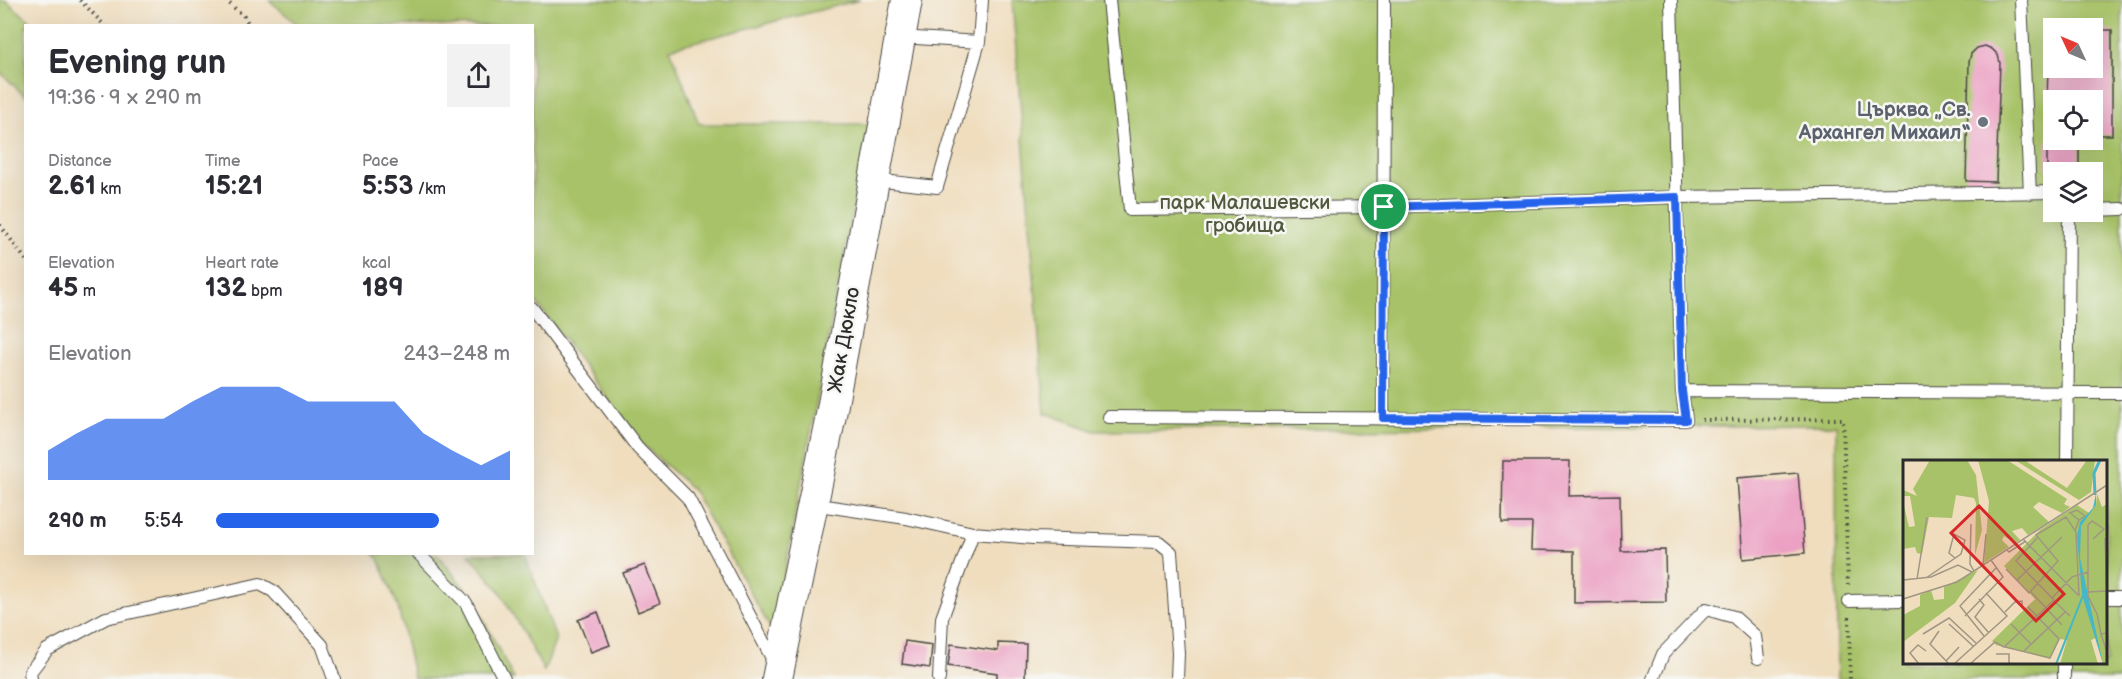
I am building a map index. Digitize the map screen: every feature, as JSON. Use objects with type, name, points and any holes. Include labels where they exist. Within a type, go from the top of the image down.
[{"type":"street","name":"Жак Дюкло","points":[[777,675],[833,404],[907,0]]},
{"type":"lane","points":[[873,180],[937,187],[979,42],[982,0]]},
{"type":"lane","points":[[1109,0],[1130,210],[1384,207],[1677,197],[2043,192]]},
{"type":"lane","points":[[1383,418],[1384,0]]},
{"type":"lane","points":[[1109,417],[1686,420],[1682,391],[1671,0]]},
{"type":"lane","points":[[2021,0],[2030,193]]},
{"type":"lane","points":[[900,37],[979,42]]},
{"type":"lane","points":[[2103,210],[2122,209]]},
{"type":"lane","points":[[2067,460],[2069,222]]},
{"type":"lane","points":[[534,311],[638,448],[688,498],[777,675]]},
{"type":"lane","points":[[1682,391],[2122,393]]},
{"type":"lane","points":[[812,504],[906,518],[973,533],[1033,538],[1159,542],[1171,552],[1178,653],[1177,679]]},
{"type":"lane","points":[[939,679],[942,618],[973,533]]},
{"type":"lane","points":[[420,555],[466,603],[504,679]]},
{"type":"lane","points":[[31,679],[30,672],[47,650],[106,618],[260,584],[273,591],[322,645],[334,679]]},
{"type":"lane","points":[[1849,601],[1903,600]]},
{"type":"lane","points":[[1653,679],[1663,654],[1706,609],[1734,617],[1755,636],[1758,658]]},
{"type":"path","points":[[80,0],[103,24]]},
{"type":"path","points":[[225,0],[243,15],[249,24]]},
{"type":"path","points":[[0,225],[24,257]]},
{"type":"path","points":[[1686,420],[1843,419],[1850,679]]},
{"type":"green space","points":[[0,0],[5,0],[34,24],[24,24],[24,95],[0,72]]},
{"type":"green space","points":[[269,0],[860,0],[670,48],[699,124],[869,124],[773,633],[692,489],[640,442],[534,299],[534,24],[297,24]]},
{"type":"green space","name":"парк Малашевски гробища","points":[[1012,0],[2122,0],[2122,679],[1837,679],[1836,425],[1095,431],[1045,413]]},
{"type":"green space","points":[[375,555],[438,555],[473,599],[514,679],[414,679],[398,607],[379,559]]},
{"type":"green space","points":[[470,555],[525,555],[556,639],[544,671],[500,591]]},
{"type":"building","points":[[2103,30],[2112,30],[2112,135],[2103,135],[2103,90],[2047,90],[2048,78],[2103,78]]},
{"type":"building","name":"Църква „Св. Архангел Михаил“","points":[[1985,46],[1998,55],[2000,63],[1996,182],[1966,181],[1969,62],[1971,54],[1977,48]]},
{"type":"building","points":[[2047,150],[2079,150],[2079,162],[2047,162]]},
{"type":"building","points":[[1503,461],[1570,461],[1569,496],[1620,495],[1621,551],[1665,550],[1666,602],[1574,603],[1574,551],[1531,550],[1532,523],[1502,523]]},
{"type":"building","points":[[1798,473],[1805,553],[1743,559],[1737,478]]},
{"type":"building","points":[[645,565],[660,603],[638,612],[623,573]]},
{"type":"building","points":[[598,612],[610,645],[591,652],[578,620]]},
{"type":"building","points":[[905,641],[932,645],[930,668],[902,664]]},
{"type":"building","points":[[998,643],[1026,644],[1025,679],[997,679],[997,673],[948,666],[951,644],[998,651]]},
{"type":"place","name":"Църква „Св. Архангел Михаил“","points":[[1983,122]]},
{"type":"route","points":[[1677,197],[1682,391],[1686,420],[1383,418],[1384,207],[1677,197]]}]
